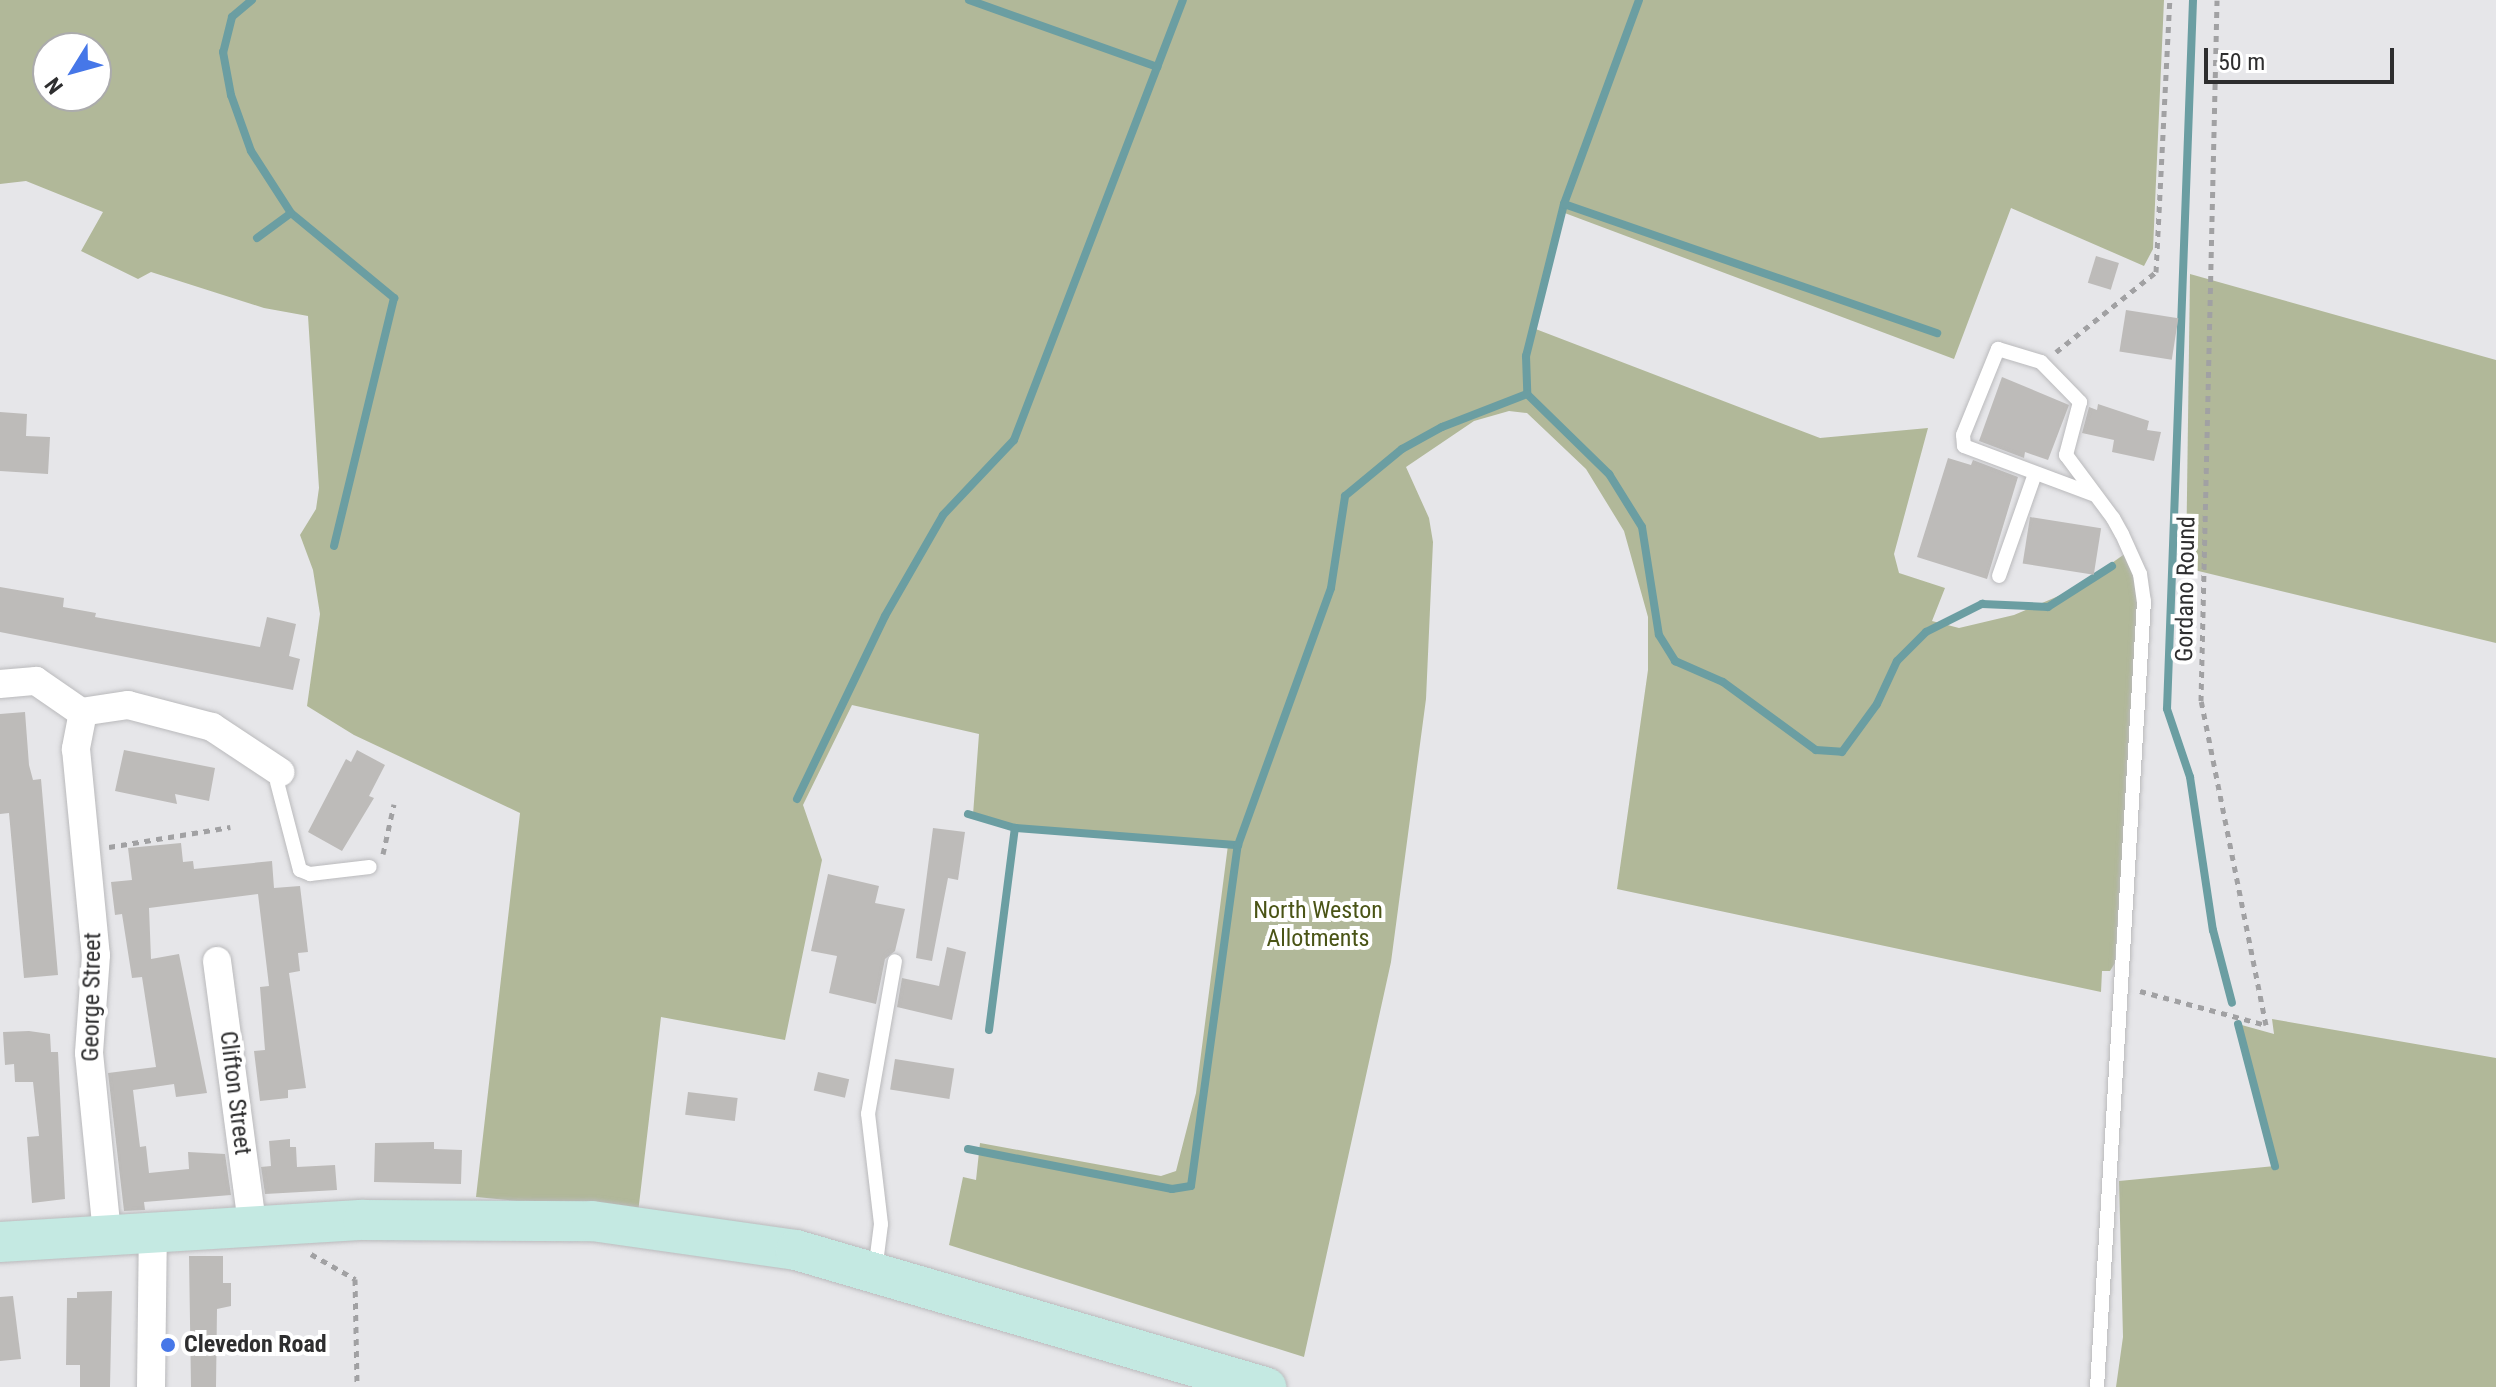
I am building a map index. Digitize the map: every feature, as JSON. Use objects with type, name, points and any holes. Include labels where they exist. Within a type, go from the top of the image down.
[{"type":"main road","points":[[0,1242],[291,1223],[592,1221],[796,1250],[1266,1387]]},
{"type":"street","points":[[0,684],[36,681],[83,712],[128,705],[212,727],[284,769]]},
{"type":"street","name":"George Street","points":[[83,712],[76,749],[96,955],[89,1053],[107,1234]]},
{"type":"street","name":"Clifton Street","points":[[216,957],[252,1225]]},
{"type":"street","points":[[151,1387],[153,1232]]},
{"type":"lane","points":[[2095,495],[1971,452],[1962,440],[1998,349],[2046,366],[2081,404],[2065,449],[2095,495],[2136,562],[2144,601],[2124,987],[2097,1387]]},
{"type":"lane","points":[[1999,576],[2035,474]]},
{"type":"lane","points":[[284,769],[300,870],[307,874],[370,867]]},
{"type":"lane","points":[[875,1271],[881,1224],[868,1114],[895,961]]},
{"type":"path","points":[[2046,366],[2058,347],[2156,272],[2170,0]]},
{"type":"path","name":"Gordano Round","points":[[2124,987],[2266,1025],[2201,701],[2217,0]]},
{"type":"path","points":[[370,867],[382,860],[394,804]]},
{"type":"path","points":[[85,851],[230,827]]},
{"type":"path","points":[[291,1223],[318,1261],[355,1279],[357,1387]]},
{"type":"green space","name":"North Weston Allotments","points":[[0,0],[2164,0],[2153,249],[2144,266],[2011,208],[1954,359],[1562,212],[1533,328],[1820,438],[1928,428],[1894,554],[1899,573],[1945,588],[1932,621],[1959,628],[2014,615],[2075,589],[2126,553],[2136,577],[2138,618],[2115,963],[2110,971],[2102,971],[2101,992],[1617,889],[1648,670],[1648,617],[1624,531],[1586,469],[1527,413],[1509,411],[1474,421],[1406,467],[1429,518],[1433,542],[1426,699],[1391,962],[1304,1357],[949,1245],[963,1177],[976,1180],[980,1143],[1161,1176],[1176,1171],[1196,1093],[1228,845],[1015,828],[973,815],[979,734],[852,705],[803,805],[822,860],[785,1040],[661,1017],[638,1213],[476,1197],[520,813],[354,735],[307,706],[320,614],[313,570],[300,535],[316,509],[319,488],[308,316],[264,308],[151,272],[138,279],[81,251],[103,212],[26,181],[0,184]]},
{"type":"green space","points":[[2190,274],[2496,360],[2496,643],[2186,568]]},
{"type":"green space","points":[[2272,1019],[2496,1058],[2496,1387],[2116,1387],[2123,1337],[2119,1181],[2275,1166],[2238,1024],[2274,1034]]},
{"type":"building","points":[[2096,256],[2119,263],[2111,290],[2088,283]]},
{"type":"building","points":[[2126,310],[2178,318],[2172,360],[2119,351]]},
{"type":"building","points":[[2002,377],[2069,405],[2048,460],[2025,452],[2024,458],[1979,441]]},
{"type":"building","points":[[2098,404],[2149,421],[2147,430],[2161,432],[2154,461],[2112,452],[2114,440],[2082,433],[2089,407],[2097,410]]},
{"type":"building","points":[[0,412],[27,414],[26,436],[50,437],[48,474],[0,471]]},
{"type":"building","points":[[1948,458],[1971,465],[1973,460],[2018,477],[1987,579],[1917,557]]},
{"type":"building","points":[[2030,517],[2101,528],[2094,575],[2023,563]]},
{"type":"building","points":[[0,587],[64,598],[63,607],[96,613],[95,617],[260,647],[267,617],[296,624],[289,656],[300,659],[293,690],[0,632]]},
{"type":"building","points":[[25,712],[29,765],[33,780],[41,779],[58,975],[24,978],[9,813],[0,814],[0,714]]},
{"type":"building","points":[[124,750],[215,768],[209,801],[175,794],[177,804],[115,791]]},
{"type":"building","points":[[357,750],[385,765],[369,796],[374,798],[342,851],[308,832],[346,759],[351,762]]},
{"type":"building","points":[[933,828],[965,832],[958,880],[948,878],[932,961],[916,958]]},
{"type":"building","points":[[181,843],[183,862],[193,861],[194,869],[272,861],[274,888],[300,886],[308,952],[298,953],[300,971],[289,973],[306,1088],[288,1090],[288,1098],[260,1101],[254,1051],[265,1050],[260,987],[269,986],[258,894],[149,908],[151,959],[179,954],[207,1093],[176,1097],[174,1084],[133,1090],[140,1147],[146,1146],[149,1173],[189,1169],[188,1152],[225,1154],[231,1195],[144,1202],[145,1210],[124,1211],[108,1073],[156,1067],[142,977],[132,978],[122,914],[115,915],[111,882],[132,880],[128,848]]},
{"type":"building","points":[[828,874],[879,886],[875,903],[905,909],[895,951],[885,959],[876,1004],[829,993],[837,956],[811,951]]},
{"type":"building","points":[[947,947],[966,952],[952,1020],[897,1007],[902,978],[939,986]]},
{"type":"building","points":[[3,1032],[50,1034],[51,1052],[58,1052],[65,1199],[32,1203],[27,1137],[39,1136],[33,1082],[15,1082],[14,1064],[5,1065]]},
{"type":"building","points":[[895,1059],[954,1068],[949,1099],[890,1090]]},
{"type":"building","points":[[818,1072],[849,1079],[845,1098],[814,1091]]},
{"type":"building","points":[[688,1092],[738,1098],[735,1121],[685,1115]]},
{"type":"building","points":[[290,1139],[290,1147],[296,1147],[297,1167],[335,1165],[337,1190],[265,1194],[261,1167],[271,1166],[269,1141]]},
{"type":"building","points":[[434,1142],[434,1149],[462,1150],[461,1184],[374,1182],[375,1143]]},
{"type":"building","points":[[189,1256],[223,1256],[223,1283],[231,1283],[231,1306],[217,1309],[216,1387],[191,1387]]},
{"type":"building","points":[[112,1291],[110,1387],[80,1387],[80,1365],[66,1365],[67,1298],[77,1298],[77,1292]]},
{"type":"building","points":[[13,1296],[21,1359],[0,1361],[0,1297]]},
{"type":"waterway","points":[[252,0],[232,17],[223,52],[231,95],[251,151],[291,213],[394,298],[334,546]]},
{"type":"waterway","points":[[969,0],[1157,67]]},
{"type":"waterway","points":[[797,799],[885,616],[943,515],[1014,440],[1183,0]]},
{"type":"waterway","points":[[1639,0],[1564,204],[1526,356],[1527,394],[1609,474],[1642,527],[1659,635],[1675,661],[1723,682],[1816,750],[1842,752],[1877,704],[1897,661],[1926,632],[1982,604],[2048,607],[2112,566]]},
{"type":"waterway","points":[[2193,0],[2167,709],[2190,777],[2213,930],[2232,1003]]},
{"type":"waterway","points":[[1564,204],[1937,333]]},
{"type":"waterway","points":[[257,238],[291,213]]},
{"type":"waterway","points":[[968,1149],[1172,1189],[1191,1186],[1238,845],[1331,588],[1345,496],[1402,449],[1442,427],[1527,394]]},
{"type":"waterway","points":[[968,814],[1015,828],[1238,845]]},
{"type":"waterway","points":[[989,1030],[1015,828]]},
{"type":"waterway","points":[[2238,1024],[2275,1166]]},
{"type":"place","name":"Clevedon Road","points":[[168,1345]]}]
